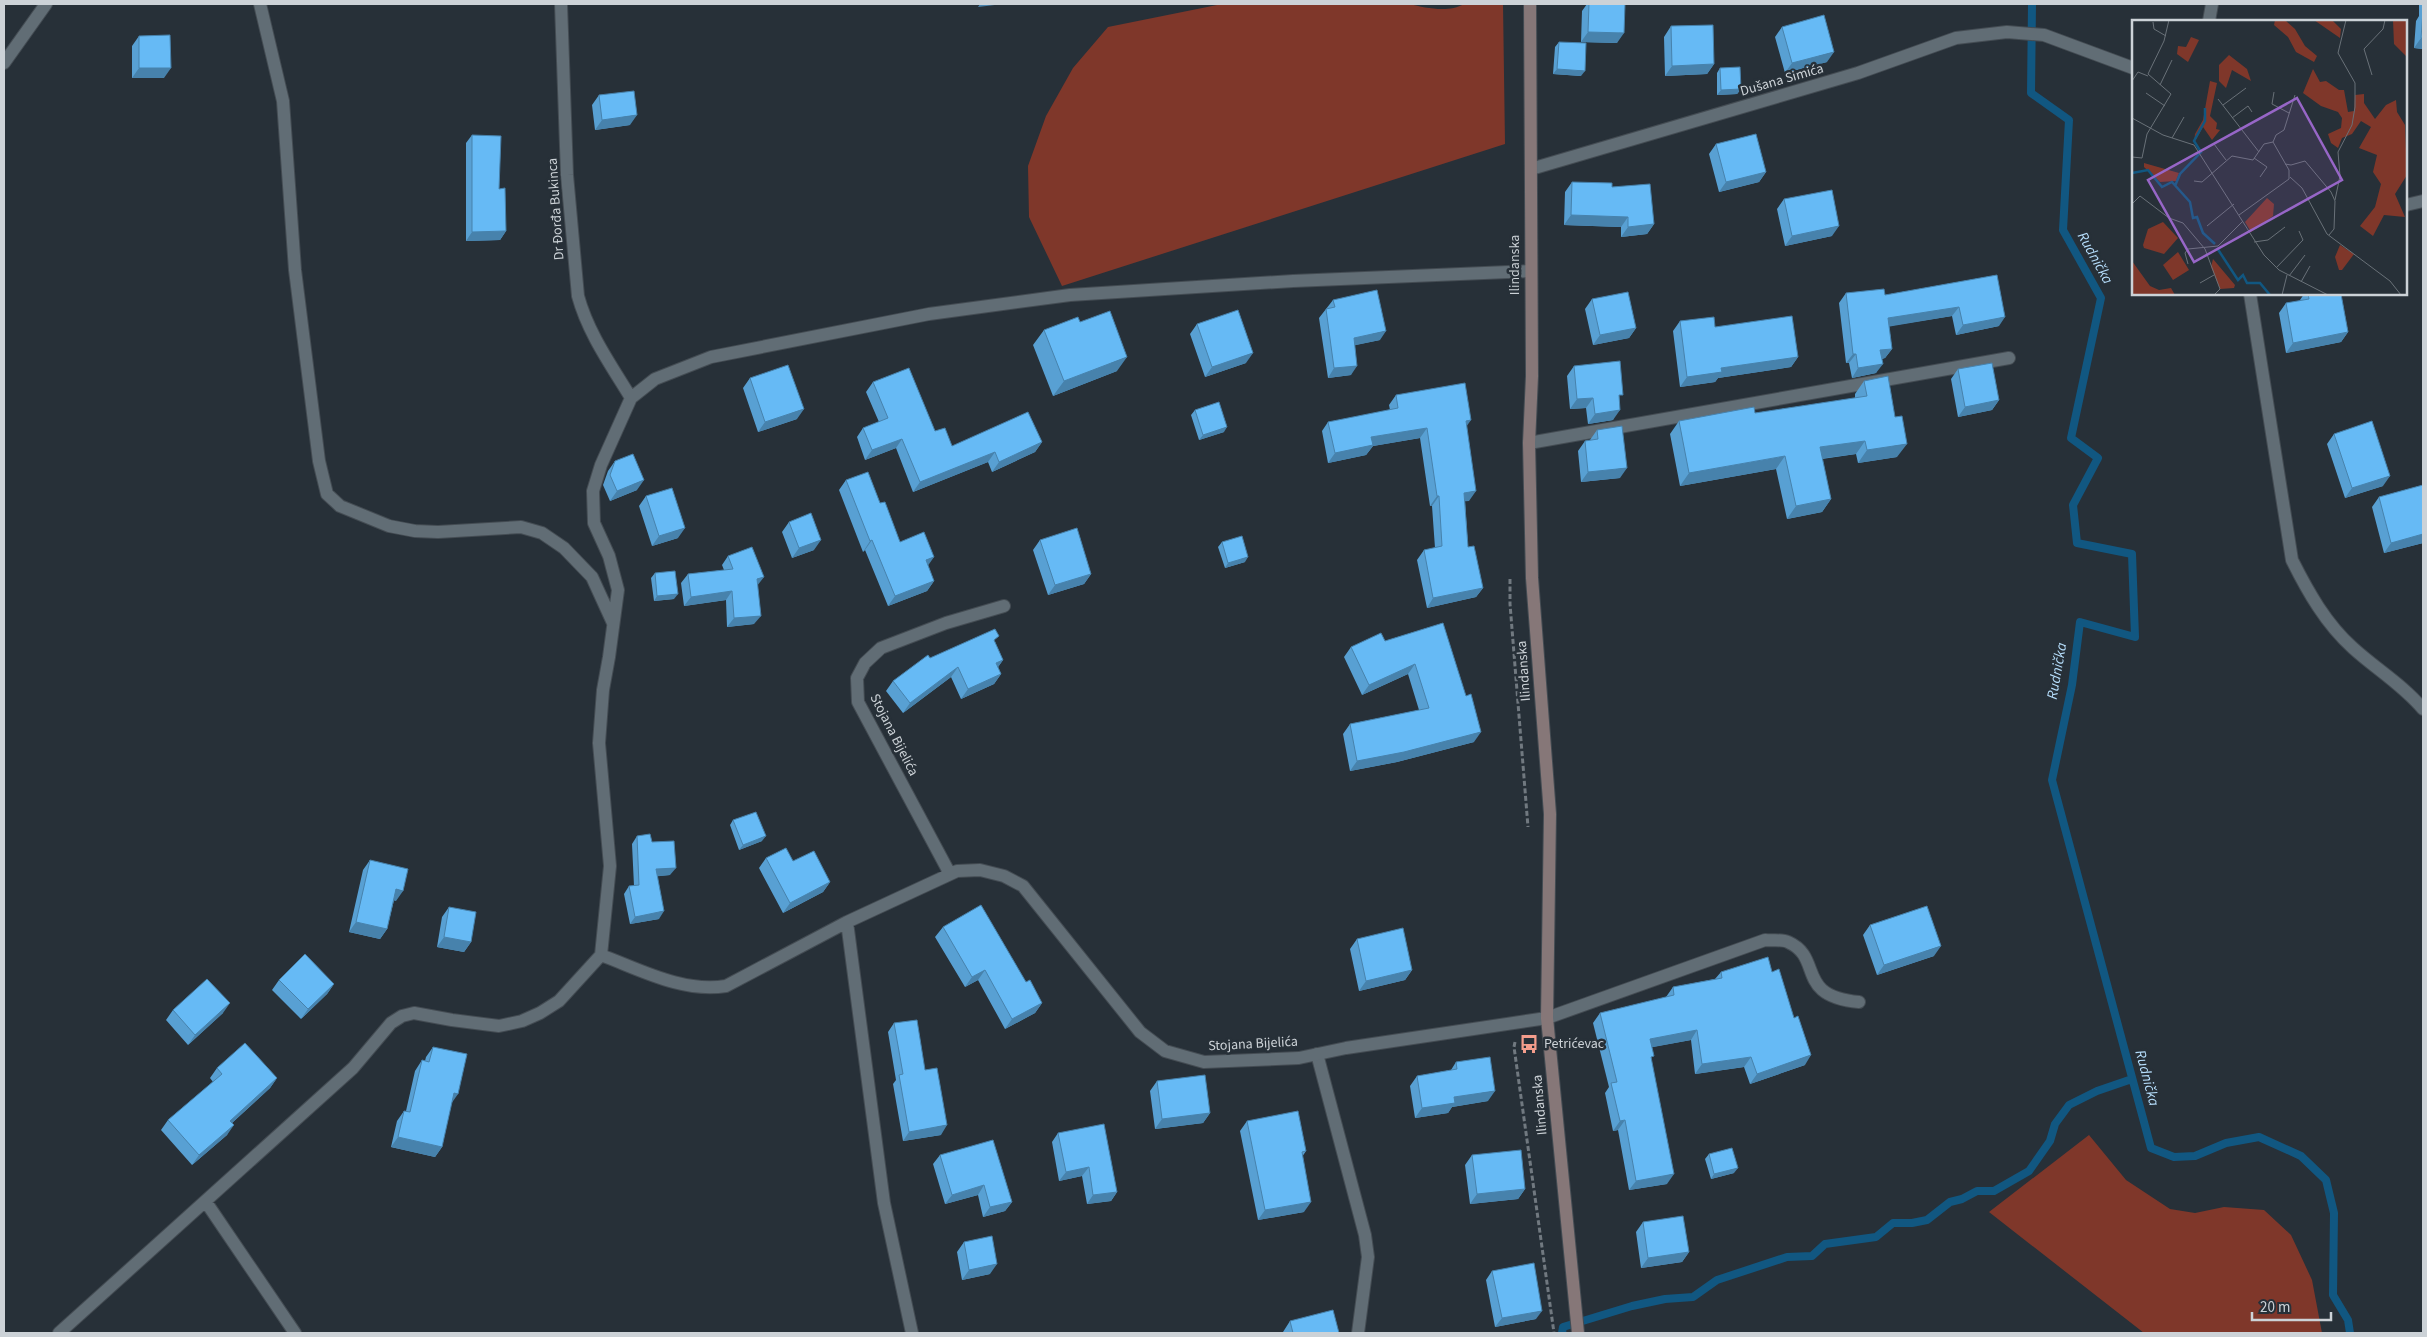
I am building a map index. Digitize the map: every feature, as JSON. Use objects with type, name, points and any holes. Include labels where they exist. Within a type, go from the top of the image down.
[{"type":"street","points":[[4,63],[46,4]]},
{"type":"street","points":[[260,4],[283,101],[294,270],[319,461],[327,494],[340,506],[389,526],[438,532],[521,527],[542,533],[564,548],[592,577],[614,625]]},
{"type":"street","name":"Dr Đorđa Bukinca","points":[[561,4],[567,175],[578,296],[583,315],[631,398]]},
{"type":"street","name":"Ilindanska","points":[[1530,4],[1532,376],[1529,443],[1532,578],[1550,814],[1547,1018],[1574,1309],[1578,1333]]},
{"type":"street","points":[[2209,20],[2212,4]]},
{"type":"street","name":"Dušana Simića","points":[[1530,169],[1858,73],[1956,38],[2007,32],[2044,35],[2132,68]]},
{"type":"street","points":[[2407,205],[2423,201]]},
{"type":"street","points":[[59,1333],[353,1068],[391,1023],[402,1016],[414,1013],[499,1026],[522,1021],[540,1014],[559,1001],[601,955],[610,866],[598,743],[602,690],[614,625],[618,590],[608,556],[594,523],[592,491],[600,465],[631,398],[655,379],[711,357],[928,314],[1070,295],[1293,281],[1530,271]]},
{"type":"street","points":[[2250,295],[2292,560],[2309,596],[2352,648],[2411,694],[2423,709]]},
{"type":"street","points":[[1529,443],[2009,358]]},
{"type":"street","name":"Stojana Bijelića","points":[[950,874],[858,702],[857,678],[865,663],[881,648],[946,623],[1004,606]]},
{"type":"street","name":"Stojana Bijelića","points":[[601,955],[690,988],[709,989],[726,986],[847,922],[956,871],[980,870],[1004,876],[1023,886],[1140,1032],[1165,1051],[1204,1062],[1299,1058],[1547,1018],[1765,940],[1786,941],[1795,946],[1802,955],[1818,988],[1840,1000],[1859,1002]]},
{"type":"street","points":[[847,922],[884,1203],[912,1333]]},
{"type":"street","points":[[1317,1054],[1365,1235],[1368,1257],[1358,1333]]},
{"type":"street","points":[[206,1202],[296,1333]]},
{"type":"shaded area","points":[[1222,4],[1410,4],[1444,9],[1464,4],[1503,4],[1505,144],[1062,286],[1029,217],[1028,166],[1046,116],[1073,68],[1108,27]]},
{"type":"shaded area","points":[[2089,1135],[2126,1180],[2170,1209],[2195,1213],[2224,1207],[2264,1210],[2291,1235],[2312,1280],[2322,1333],[2144,1333],[1989,1212]]},
{"type":"building","points":[[1589,4],[1625,4],[1624,33],[1588,32]]},
{"type":"building","points":[[2423,11],[2423,38],[2421,38]]},
{"type":"building","points":[[1824,15],[1834,52],[1792,63],[1782,27]]},
{"type":"building","points":[[1713,25],[1714,64],[1672,66],[1671,26]]},
{"type":"building","points":[[170,35],[171,68],[139,68],[139,36]]},
{"type":"building","points":[[1559,42],[1586,43],[1585,71],[1557,69]]},
{"type":"building","points":[[1740,67],[1741,89],[1721,90],[1720,68]]},
{"type":"building","points":[[634,91],[637,115],[602,120],[599,95]]},
{"type":"building","points":[[1756,134],[1766,172],[1726,182],[1716,144]]},
{"type":"building","points":[[472,135],[501,136],[499,189],[505,188],[506,231],[472,232]]},
{"type":"building","points":[[1572,182],[1612,183],[1612,187],[1650,184],[1654,224],[1628,227],[1628,217],[1571,215]]},
{"type":"building","points":[[1832,190],[1839,226],[1792,236],[1784,199]]},
{"type":"building","points":[[1997,275],[2005,317],[1963,325],[1959,307],[1888,318],[1892,349],[1880,350],[1883,364],[1858,368],[1856,354],[1853,354],[1846,293],[1884,289],[1885,295]]},
{"type":"building","points":[[1377,290],[1386,331],[1354,338],[1357,366],[1334,368],[1326,309],[1335,307],[1333,300]]},
{"type":"building","points":[[1628,292],[1636,328],[1600,335],[1592,299]]},
{"type":"building","points":[[2308,295],[2341,295],[2348,332],[2293,343],[2286,303],[2309,299]]},
{"type":"building","points":[[1238,310],[1253,353],[1212,367],[1197,324]]},
{"type":"building","points":[[1110,311],[1127,357],[1064,381],[1044,330],[1078,317],[1080,322]]},
{"type":"building","points":[[1792,316],[1798,357],[1721,368],[1722,372],[1687,377],[1680,321],[1714,317],[1715,327]]},
{"type":"building","points":[[1620,361],[1623,395],[1619,395],[1620,410],[1595,414],[1593,398],[1577,399],[1574,366]]},
{"type":"building","points":[[1992,363],[1999,400],[1965,407],[1958,369]]},
{"type":"building","points":[[788,365],[804,409],[765,422],[750,378]]},
{"type":"building","points":[[909,368],[935,431],[945,428],[952,446],[1028,412],[1042,442],[999,462],[995,452],[920,482],[902,439],[872,450],[863,428],[888,418],[873,382]]},
{"type":"building","points":[[1888,376],[1895,417],[1902,416],[1907,444],[1867,450],[1865,441],[1820,447],[1831,499],[1796,506],[1785,456],[1689,473],[1679,421],[1754,407],[1755,413],[1867,396],[1864,381]]},
{"type":"building","points":[[1465,383],[1471,420],[1466,421],[1476,491],[1464,493],[1468,547],[1474,546],[1483,588],[1433,598],[1424,550],[1442,546],[1439,496],[1437,496],[1427,428],[1371,437],[1373,445],[1335,453],[1328,422],[1398,408],[1396,395]]},
{"type":"building","points":[[1219,402],[1227,427],[1203,435],[1195,410]]},
{"type":"building","points":[[2372,421],[2390,476],[2352,488],[2334,434]]},
{"type":"building","points":[[1622,426],[1627,468],[1588,472],[1585,441],[1598,439],[1597,430]]},
{"type":"building","points":[[633,454],[644,480],[617,491],[610,475],[615,461]]},
{"type":"building","points":[[868,472],[880,503],[885,502],[900,542],[924,532],[934,557],[926,560],[934,581],[895,596],[872,540],[870,541],[846,480]]},
{"type":"building","points":[[2423,485],[2423,534],[2391,543],[2379,497]]},
{"type":"building","points":[[672,488],[685,528],[659,536],[646,496]]},
{"type":"building","points":[[811,513],[821,540],[799,548],[789,522]]},
{"type":"building","points":[[1077,528],[1091,574],[1055,585],[1040,540]]},
{"type":"building","points":[[1242,536],[1248,557],[1228,563],[1222,542]]},
{"type":"building","points":[[752,547],[764,577],[757,579],[761,616],[734,618],[732,591],[691,597],[688,574],[733,569],[728,556]]},
{"type":"building","points":[[675,571],[678,594],[657,596],[655,573]]},
{"type":"building","points":[[1443,623],[1466,696],[1471,694],[1481,732],[1404,752],[1357,761],[1350,724],[1429,708],[1415,664],[1369,685],[1351,647],[1381,633],[1385,641]]},
{"type":"building","points":[[995,629],[999,636],[994,640],[1003,660],[996,663],[1001,674],[968,689],[958,667],[910,703],[893,681],[928,655],[930,658]]},
{"type":"building","points":[[756,812],[766,836],[743,845],[733,820]]},
{"type":"building","points":[[650,834],[652,842],[674,841],[676,868],[656,869],[664,911],[635,917],[629,886],[639,885],[637,836]]},
{"type":"building","points":[[786,848],[793,861],[814,851],[830,882],[790,903],[766,858]]},
{"type":"building","points":[[370,860],[408,869],[403,891],[396,889],[387,929],[356,922]]},
{"type":"building","points":[[981,905],[1026,982],[1030,980],[1042,1003],[1012,1019],[985,970],[972,977],[943,927]]},
{"type":"building","points":[[1927,906],[1941,946],[1884,965],[1870,925]]},
{"type":"building","points":[[449,907],[476,912],[471,942],[444,937]]},
{"type":"building","points":[[1403,928],[1412,970],[1366,981],[1357,939]]},
{"type":"building","points":[[305,954],[334,984],[308,1009],[279,980]]},
{"type":"building","points":[[1768,957],[1772,972],[1779,969],[1794,1018],[1798,1016],[1811,1055],[1757,1074],[1751,1057],[1702,1064],[1697,1030],[1650,1039],[1654,1056],[1651,1057],[1674,1174],[1636,1181],[1625,1120],[1620,1121],[1611,1083],[1617,1082],[1600,1013],[1674,995],[1673,987],[1722,978],[1721,972]]},
{"type":"building","points":[[207,979],[230,1003],[195,1035],[173,1010]]},
{"type":"building","points":[[917,1020],[925,1070],[937,1068],[947,1125],[909,1132],[899,1075],[903,1074],[894,1023]]},
{"type":"building","points":[[245,1043],[277,1078],[230,1121],[234,1125],[199,1155],[168,1120],[222,1074],[217,1068]]},
{"type":"building","points":[[433,1047],[467,1054],[458,1094],[454,1093],[442,1147],[398,1137],[404,1111],[410,1112],[422,1060],[429,1062]]},
{"type":"building","points":[[1490,1057],[1495,1091],[1454,1097],[1455,1103],[1422,1108],[1417,1076],[1457,1069],[1456,1062]]},
{"type":"building","points":[[1205,1075],[1210,1113],[1162,1119],[1157,1081]]},
{"type":"building","points":[[1298,1111],[1306,1151],[1302,1152],[1311,1202],[1265,1210],[1247,1121]]},
{"type":"building","points":[[1104,1124],[1117,1192],[1093,1195],[1089,1167],[1066,1172],[1058,1133]]},
{"type":"building","points":[[993,1140],[1012,1202],[990,1207],[984,1185],[952,1195],[940,1155]]},
{"type":"building","points":[[1732,1148],[1738,1168],[1714,1174],[1709,1154]]},
{"type":"building","points":[[1521,1150],[1525,1189],[1477,1194],[1472,1155]]},
{"type":"building","points":[[1683,1216],[1689,1252],[1648,1258],[1643,1222]]},
{"type":"building","points":[[992,1236],[997,1264],[969,1270],[964,1242]]},
{"type":"building","points":[[1534,1263],[1542,1311],[1502,1318],[1492,1271]]},
{"type":"building","points":[[1333,1310],[1339,1333],[1293,1333],[1290,1321]]},
{"type":"waterway","name":"Rudnička","points":[[2032,4],[2031,93],[2069,120],[2063,230],[2101,298],[2071,438],[2098,458],[2073,505],[2077,543],[2132,554],[2135,637],[2080,622],[2072,685],[2052,780],[2151,1148],[2174,1157],[2195,1156],[2226,1143],[2259,1137],[2301,1156],[2326,1180],[2334,1213],[2333,1295],[2348,1320],[2350,1333]]},
{"type":"waterway","points":[[1562,1333],[1563,1327],[1632,1306],[1665,1299],[1693,1297],[1717,1280],[1787,1257],[1812,1256],[1825,1244],[1876,1237],[1893,1223],[1912,1223],[1927,1220],[1950,1202],[1962,1199],[1977,1191],[1994,1191],[2029,1171],[2050,1141],[2055,1124],[2069,1105],[2097,1091],[2132,1079]]},
{"type":"place","name":"Petrićevac","points":[[1529,1044]]}]
